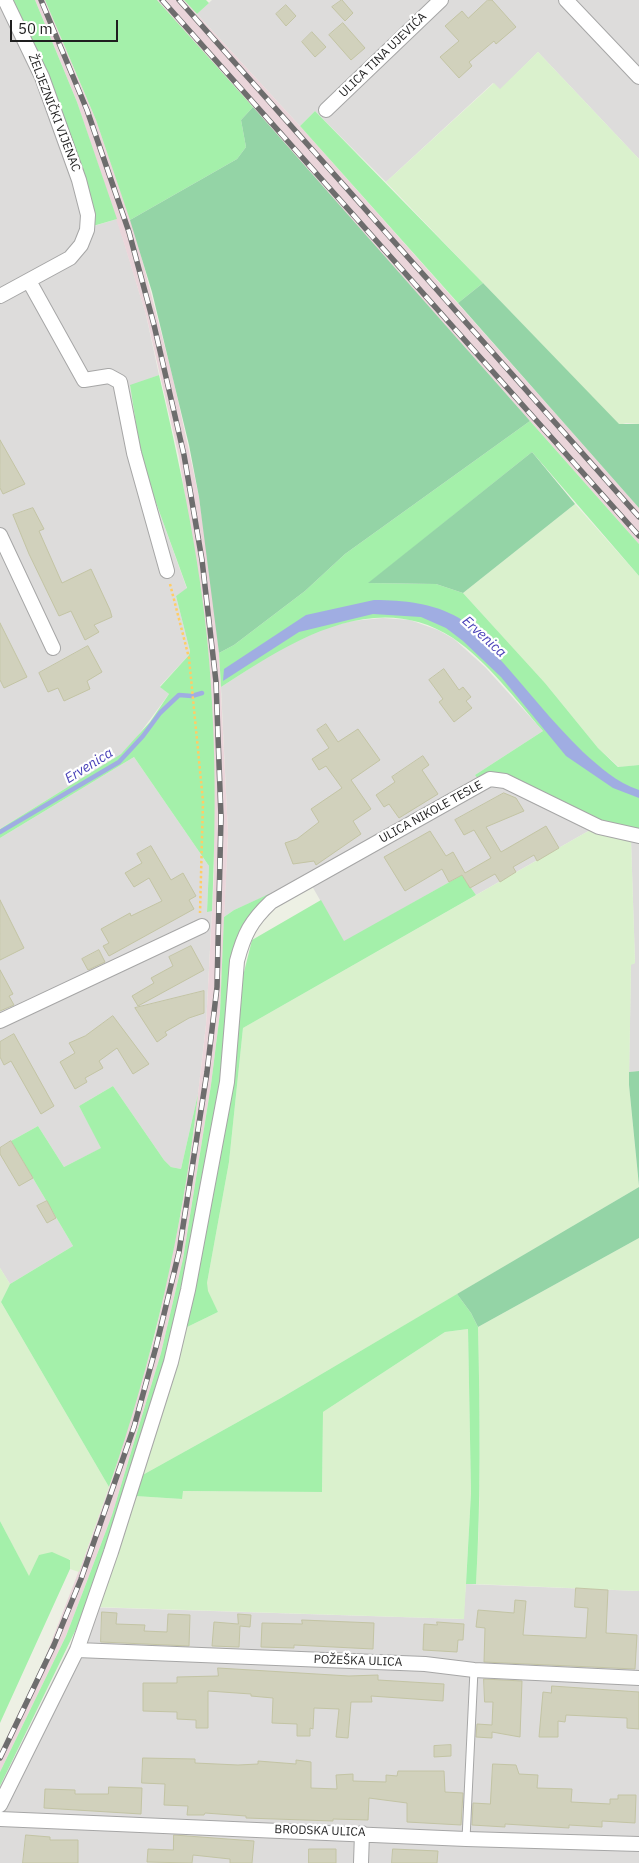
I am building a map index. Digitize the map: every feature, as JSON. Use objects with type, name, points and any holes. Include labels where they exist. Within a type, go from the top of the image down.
[{"type":"street","name":"ŽELJEZNIČKI VIJENAC","points":[[6,0],[42,77],[79,180],[88,215],[87,230],[81,245],[70,258],[29,281]]},
{"type":"street","name":"ULICA TINA UJEVIĆA","points":[[326,110],[441,0]]},
{"type":"street","points":[[566,0],[639,77]]},
{"type":"street","points":[[0,296],[29,281],[84,380],[109,376],[120,382],[134,453],[167,571]]},
{"type":"street","points":[[0,535],[53,648]]},
{"type":"street","name":"ULICA NIKOLE TESLE","points":[[0,1805],[77,1650],[171,1362],[188,1290],[225,1090],[238,961],[253,918],[271,902],[490,779],[505,781],[599,827],[639,836]]},
{"type":"street","points":[[0,1021],[200,926]]},
{"type":"street","name":"POŽEŠKA ULICA","points":[[77,1650],[425,1664],[474,1670],[639,1678]]},
{"type":"street","name":"BRODSKA ULICA","points":[[0,1819],[362,1833],[466,1839],[639,1844]]},
{"type":"street","points":[[361,1863],[362,1833]]},
{"type":"lane","points":[[466,1839],[474,1670]]},
{"type":"path","points":[[167,571],[189,658],[203,801],[204,843],[200,926]]},
{"type":"shaded area","points":[[0,0],[12,0],[50,78],[94,226],[117,219],[146,315],[159,375],[130,386],[146,475],[187,589],[176,596],[190,651],[189,655],[160,686],[169,694],[131,745],[121,754],[0,829]]},
{"type":"shaded area","points":[[35,0],[45,0],[96,120],[136,236],[173,378],[199,497],[210,571],[219,653],[228,834],[220,1013],[211,1085],[183,1259],[161,1353],[112,1515],[66,1636],[0,1772],[0,1751],[45,1658],[87,1550],[112,1479],[155,1335],[181,1212],[194,1128],[206,1025],[214,875],[212,703],[200,595],[179,457],[146,315],[123,240],[77,102]]},
{"type":"shaded area","points":[[157,0],[184,0],[300,126],[563,422],[639,508],[639,544]]},
{"type":"shaded area","points":[[212,0],[639,0],[639,159],[538,52],[500,90],[493,83],[386,182],[315,111],[300,126],[197,14]]},
{"type":"shaded area","points":[[383,618],[410,620],[438,630],[454,639],[485,667],[543,731],[475,775],[639,831],[639,1071],[629,1072],[631,964],[635,963],[631,841],[592,829],[476,895],[462,875],[344,942],[312,886],[276,906],[268,895],[234,910],[224,917],[228,834],[221,687],[278,650],[325,628],[352,621]]},
{"type":"shaded area","points":[[134,757],[209,866],[207,911],[212,911],[206,1025],[198,1094],[181,1169],[171,1167],[164,1160],[113,1086],[79,1106],[102,1148],[64,1167],[38,1126],[11,1141],[73,1246],[10,1284],[0,1268],[0,838]]},
{"type":"shaded area","points":[[466,1584],[639,1591],[639,1863],[0,1863],[0,1786],[71,1643],[85,1607],[463,1619]]},
{"type":"green space","points":[[12,0],[35,0],[77,102],[117,219],[93,226],[50,78]]},
{"type":"green space","points":[[45,0],[157,0],[253,107],[241,120],[246,147],[237,159],[130,220],[96,120]]},
{"type":"green space","points":[[184,0],[206,0],[209,3],[197,14]]},
{"type":"green space","points":[[538,52],[639,159],[639,424],[626,423],[619,425],[386,182],[494,83],[500,89]]},
{"type":"green space","points":[[253,107],[530,421],[345,554],[305,591],[234,645],[219,653],[199,497],[189,445],[152,292],[130,220],[237,159],[246,147],[241,120]]},
{"type":"green space","points":[[315,111],[483,283],[458,303],[300,126]]},
{"type":"green space","points":[[483,283],[619,424],[639,424],[639,508],[458,303]]},
{"type":"green space","points":[[159,375],[193,538],[200,579],[209,662],[215,807],[212,911],[207,912],[209,866],[134,757],[0,838],[0,829],[121,754],[150,722],[169,694],[160,687],[189,655],[190,651],[176,596],[187,588],[146,475],[140,450],[130,385]]},
{"type":"green space","points":[[530,421],[639,544],[639,576],[532,452],[369,583],[436,584],[463,593],[545,683],[598,748],[618,767],[639,765],[639,831],[605,824],[507,776],[479,780],[475,775],[543,731],[478,658],[453,638],[423,623],[393,618],[362,619],[332,627],[274,654],[221,687],[219,653],[234,645],[305,591],[345,554]]},
{"type":"green space","points":[[532,452],[575,504],[463,593],[436,584],[368,583]]},
{"type":"green space","points":[[575,504],[639,576],[639,765],[619,767],[598,748],[545,683],[463,593]]},
{"type":"green space","points":[[592,829],[631,841],[635,963],[631,965],[629,1085],[639,1187],[281,1398],[139,1477],[183,1329],[218,1312],[207,1291],[207,1283],[229,1162],[243,1028]]},
{"type":"green space","points":[[462,875],[476,895],[243,1028],[229,1162],[207,1283],[208,1291],[218,1312],[183,1329],[241,1004],[243,976],[252,940],[321,900],[344,941]]},
{"type":"green space","points":[[269,894],[271,898],[246,922],[218,1104],[189,1268],[156,1398],[79,1623],[0,1786],[0,1772],[66,1636],[112,1515],[161,1353],[183,1259],[211,1085],[220,1013],[224,917],[234,910]]},
{"type":"green space","points":[[639,1071],[639,1186],[629,1072]]},
{"type":"green space","points":[[113,1086],[164,1160],[171,1167],[181,1169],[198,1094],[192,1144],[175,1244],[153,1342],[109,1487],[1,1302],[10,1284],[73,1246],[11,1141],[38,1126],[64,1167],[101,1148],[79,1106]]},
{"type":"green space","points":[[639,1187],[639,1238],[478,1327],[471,1313],[457,1294]]},
{"type":"green space","points":[[639,1238],[639,1591],[476,1584],[480,1435],[478,1327]]},
{"type":"green space","points":[[0,1268],[10,1284],[1,1302],[109,1487],[79,1572],[70,1569],[70,1559],[29,1577],[0,1521]]},
{"type":"green space","points":[[457,1294],[471,1313],[478,1327],[480,1456],[476,1584],[466,1584],[471,1493],[468,1329],[445,1332],[323,1412],[322,1492],[183,1491],[182,1499],[135,1496],[139,1477],[281,1398]]},
{"type":"green space","points":[[468,1329],[471,1493],[464,1619],[95,1607],[135,1496],[182,1499],[182,1491],[322,1492],[323,1412],[445,1332]]},
{"type":"green space","points":[[0,1521],[29,1576],[39,1555],[52,1552],[70,1560],[70,1569],[0,1723]]},
{"type":"water","points":[[374,600],[407,602],[429,606],[459,618],[474,631],[583,752],[609,774],[639,790],[639,798],[613,788],[566,756],[501,677],[463,641],[446,628],[421,617],[373,614],[299,632],[223,681],[224,669],[306,615]]},
{"type":"building","points":[[342,0],[353,13],[345,21],[332,7]]},
{"type":"building","points":[[488,0],[492,0],[516,27],[496,44],[494,41],[469,62],[472,66],[459,78],[440,57],[459,41],[445,26],[462,11],[468,18]]},
{"type":"building","points":[[286,5],[296,16],[286,26],[276,14]]},
{"type":"building","points":[[343,23],[365,48],[351,60],[329,35]]},
{"type":"building","points":[[312,32],[326,47],[315,57],[302,42]]},
{"type":"building","points":[[0,440],[25,484],[3,494],[0,488]]},
{"type":"building","points":[[33,508],[44,529],[39,531],[62,583],[91,569],[110,610],[112,617],[94,625],[99,632],[85,640],[71,611],[59,616],[29,554],[13,515]]},
{"type":"building","points":[[0,623],[27,677],[4,688],[0,680]]},
{"type":"building","points":[[88,646],[102,672],[87,681],[90,689],[64,701],[58,688],[48,692],[39,673]]},
{"type":"building","points":[[444,669],[459,690],[463,687],[471,697],[466,701],[472,708],[454,722],[439,702],[443,699],[429,680]]},
{"type":"building","points":[[326,724],[338,742],[358,729],[380,760],[351,780],[371,809],[353,821],[361,834],[316,865],[314,861],[293,864],[285,843],[297,839],[319,822],[311,809],[342,788],[326,766],[319,770],[312,759],[329,748],[317,730]]},
{"type":"building","points":[[423,756],[429,765],[422,770],[438,794],[399,818],[389,804],[384,807],[376,795],[395,782],[392,777]]},
{"type":"building","points":[[504,793],[516,798],[524,811],[486,827],[501,852],[546,826],[559,848],[537,861],[534,855],[513,867],[516,872],[500,882],[495,874],[470,888],[462,875],[449,882],[442,869],[405,891],[384,857],[430,831],[446,856],[453,852],[465,873],[491,858],[474,830],[464,835],[455,820]]},
{"type":"building","points":[[151,846],[171,880],[183,873],[196,896],[189,900],[194,909],[109,956],[103,946],[109,943],[101,929],[130,913],[131,916],[162,901],[149,878],[134,887],[125,873],[142,863],[137,854]]},
{"type":"building","points":[[0,900],[24,948],[0,960]]},
{"type":"building","points":[[191,946],[204,970],[138,1006],[132,996],[154,983],[151,978],[173,966],[169,957]]},
{"type":"building","points":[[99,950],[105,962],[88,970],[82,959]]},
{"type":"building","points":[[0,970],[13,994],[9,996],[14,1005],[0,1011]]},
{"type":"building","points":[[204,991],[204,1013],[189,1018],[165,1032],[167,1035],[157,1042],[135,1008]]},
{"type":"building","points":[[113,1016],[149,1064],[133,1074],[117,1048],[99,1061],[103,1068],[85,1078],[87,1082],[75,1089],[60,1062],[75,1053],[69,1043],[85,1036]]},
{"type":"building","points":[[14,1034],[54,1106],[41,1114],[11,1061],[4,1065],[0,1057],[0,1042]]},
{"type":"building","points":[[11,1141],[33,1178],[19,1186],[0,1154],[0,1148]]},
{"type":"building","points":[[47,1201],[56,1218],[47,1223],[37,1206]]},
{"type":"building","points":[[576,1588],[608,1590],[606,1633],[637,1635],[635,1669],[484,1662],[485,1628],[476,1627],[478,1610],[514,1613],[515,1600],[526,1601],[523,1635],[586,1638],[588,1608],[575,1607]]},
{"type":"building","points":[[102,1612],[117,1613],[116,1624],[145,1625],[144,1631],[167,1632],[168,1614],[190,1615],[189,1646],[101,1642]]},
{"type":"building","points":[[238,1614],[251,1615],[250,1627],[240,1626],[239,1647],[212,1646],[214,1622],[238,1624]]},
{"type":"building","points":[[302,1620],[374,1623],[373,1649],[294,1645],[294,1648],[261,1647],[262,1623],[302,1624]]},
{"type":"building","points":[[437,1622],[464,1624],[463,1640],[458,1640],[457,1652],[423,1650],[424,1624],[437,1625]]},
{"type":"building","points":[[218,1668],[349,1676],[378,1675],[378,1680],[444,1684],[443,1701],[371,1696],[372,1702],[351,1702],[348,1738],[336,1737],[339,1709],[314,1708],[313,1729],[310,1728],[310,1736],[297,1736],[297,1724],[272,1723],[273,1698],[251,1696],[251,1694],[208,1691],[208,1728],[196,1728],[196,1720],[177,1719],[177,1712],[143,1711],[143,1683],[177,1683],[177,1677],[218,1676]]},
{"type":"building","points":[[484,1679],[522,1681],[520,1737],[492,1732],[492,1738],[476,1737],[477,1724],[492,1725],[493,1702],[485,1702]]},
{"type":"building","points":[[552,1686],[639,1692],[639,1729],[627,1728],[627,1718],[566,1715],[565,1722],[558,1721],[558,1737],[539,1737],[543,1692],[551,1693]]},
{"type":"building","points":[[451,1745],[451,1756],[434,1757],[434,1746]]},
{"type":"building","points":[[143,1758],[195,1759],[195,1763],[238,1765],[258,1764],[258,1761],[296,1764],[296,1760],[311,1762],[311,1788],[337,1789],[336,1775],[353,1774],[353,1781],[386,1782],[386,1775],[397,1776],[398,1771],[444,1771],[445,1792],[463,1793],[461,1825],[407,1822],[407,1803],[369,1798],[368,1820],[333,1819],[333,1821],[246,1818],[246,1816],[205,1813],[204,1815],[187,1815],[188,1806],[164,1805],[165,1784],[142,1783]]},
{"type":"building","points":[[493,1764],[516,1765],[519,1774],[538,1775],[537,1788],[572,1789],[571,1802],[610,1804],[610,1799],[618,1799],[618,1795],[636,1795],[635,1823],[602,1821],[602,1827],[569,1825],[569,1828],[505,1824],[505,1827],[472,1825],[473,1803],[490,1804]]},
{"type":"building","points":[[109,1787],[142,1788],[141,1814],[44,1808],[45,1789],[75,1790],[75,1794],[108,1794]]},
{"type":"building","points":[[26,1835],[50,1837],[50,1840],[78,1840],[78,1863],[23,1863]]},
{"type":"building","points":[[174,1835],[254,1841],[252,1863],[230,1863],[230,1859],[193,1855],[192,1863],[147,1862],[148,1849],[173,1850]]},
{"type":"building","points":[[309,1849],[336,1849],[336,1863],[309,1863]]},
{"type":"building","points":[[393,1849],[438,1851],[437,1863],[392,1863]]},
{"type":"waterway","name":"Ervenica","points":[[0,832],[119,762],[143,736],[160,713],[179,695],[192,696],[202,693]]},
{"type":"railway","points":[[0,1758],[54,1645],[81,1579],[134,1427],[179,1252],[207,1072],[217,987],[221,817],[216,682],[202,560],[184,455],[154,325],[129,232],[87,110],[41,0]]},
{"type":"railway","points":[[162,0],[639,536]]},
{"type":"railway","points":[[179,0],[639,517]]}]
